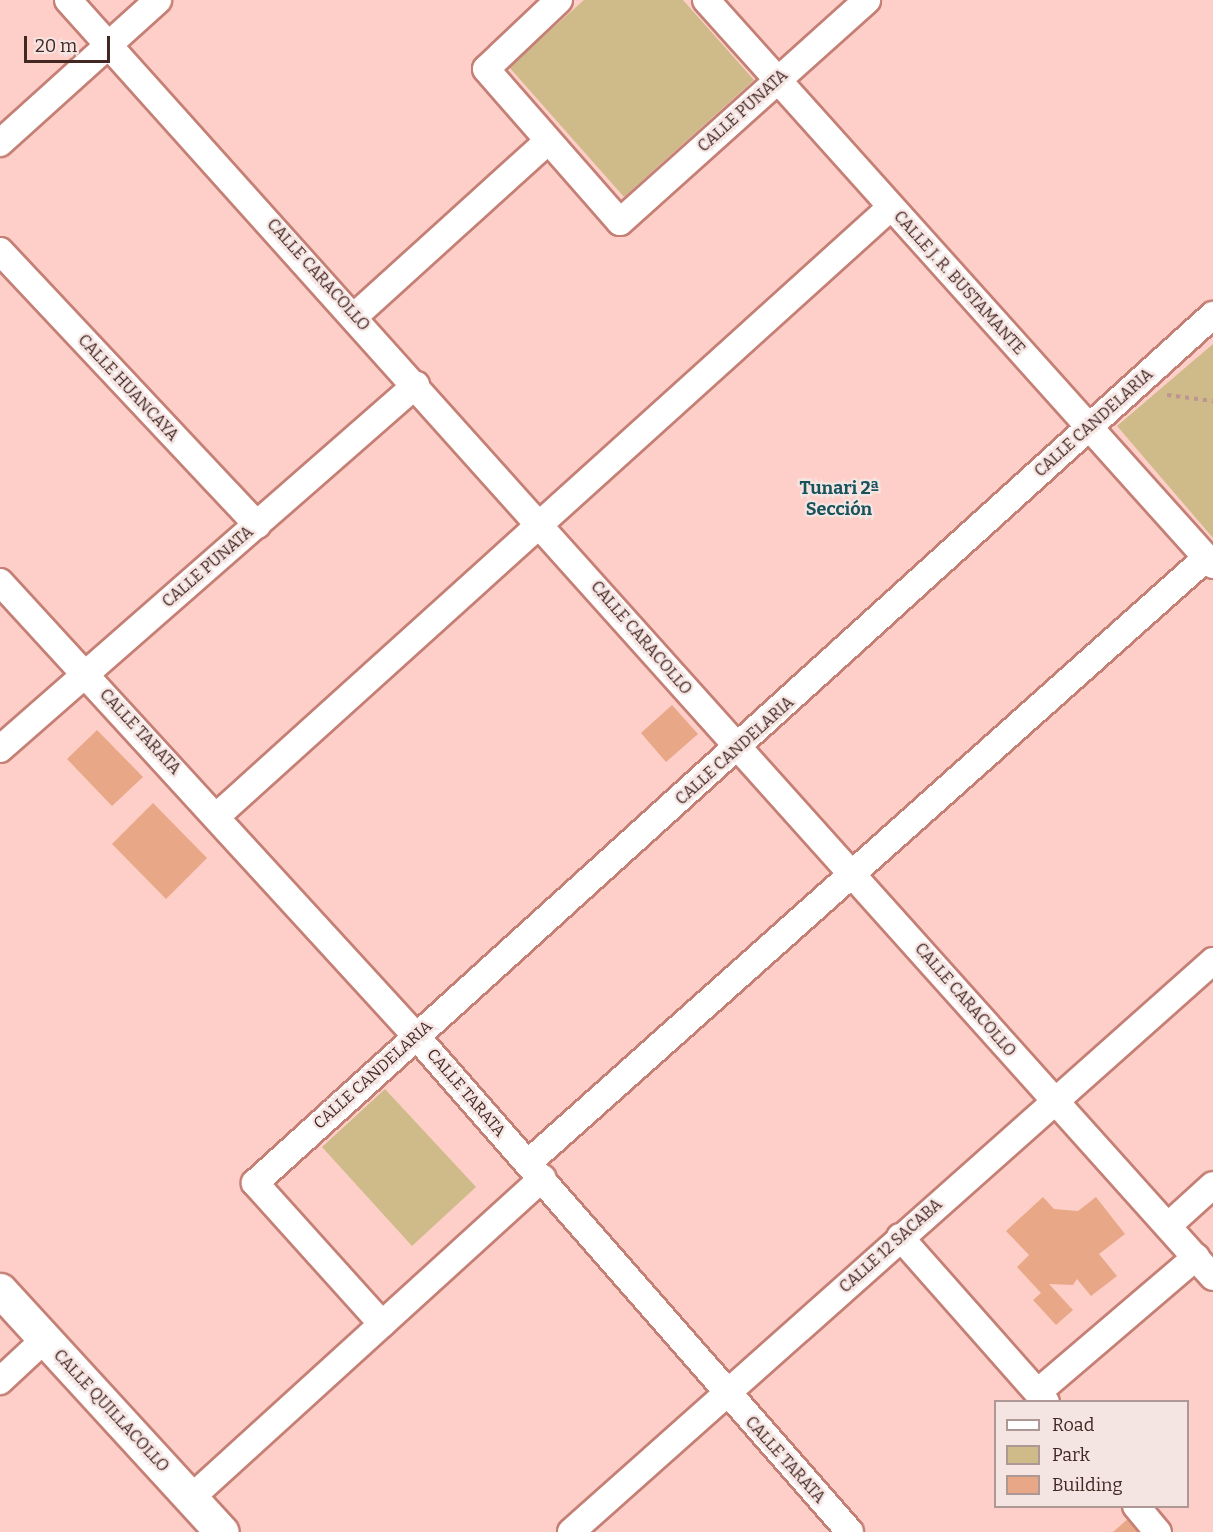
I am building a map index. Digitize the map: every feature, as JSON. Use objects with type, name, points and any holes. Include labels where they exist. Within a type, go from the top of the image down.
[{"type":"street","name":"CALLE CARACOLLO","points":[[68,0],[356,315],[739,749],[856,876],[1213,1277]]},
{"type":"street","points":[[0,144],[158,0]]},
{"type":"street","points":[[356,315],[548,141],[486,69],[559,0]]},
{"type":"street","name":"CALLE J. R. BUSTAMANTE","points":[[706,0],[890,208],[1210,562]]},
{"type":"street","name":"CALLE PUNATA","points":[[548,141],[620,222],[867,0]]},
{"type":"street","points":[[217,816],[890,208]]},
{"type":"street","name":"CALLE HUANCAYA","points":[[0,251],[257,525]]},
{"type":"street","name":"CALLE CANDELARIA","points":[[382,1324],[255,1183],[416,1036],[739,749],[1088,426],[1213,315]]},
{"type":"street","name":"CALLE PUNATA","points":[[0,749],[416,385]]},
{"type":"street","points":[[192,1497],[382,1324],[535,1171],[856,876],[1210,562]]},
{"type":"street","name":"CALLE TARATA","points":[[0,582],[86,673],[416,1036],[535,1171],[726,1396],[850,1532]]},
{"type":"street","name":"CALLE 12 SACABA","points":[[572,1532],[726,1396],[900,1237],[1213,961]]},
{"type":"street","points":[[1169,1225],[1213,1185]]},
{"type":"street","points":[[900,1237],[1042,1397],[1196,1257]]},
{"type":"street","name":"CALLE QUILLACOLLO","points":[[0,1290],[222,1532]]},
{"type":"street","points":[[0,1381],[45,1339]]},
{"type":"street","points":[[1138,1508],[1158,1532]]},
{"type":"path","points":[[1169,387],[1160,395],[1213,401]]},
{"type":"green space","points":[[584,0],[683,0],[754,80],[624,197],[509,67]]},
{"type":"green space","points":[[1213,344],[1213,538],[1117,426]]},
{"type":"green space","points":[[385,1089],[476,1187],[412,1246],[322,1147]]},
{"type":"building","points":[[672,705],[698,734],[666,762],[641,733]]},
{"type":"building","points":[[97,730],[143,777],[112,806],[67,759]]},
{"type":"building","points":[[153,803],[207,858],[166,899],[112,844]]},
{"type":"building","points":[[1043,1197],[1054,1209],[1078,1211],[1096,1197],[1125,1234],[1099,1254],[1117,1276],[1091,1296],[1077,1279],[1073,1285],[1049,1284],[1073,1310],[1056,1325],[1033,1300],[1041,1293],[1017,1267],[1029,1255],[1006,1231]]},
{"type":"building","points":[[1130,1517],[1143,1532],[1113,1532]]},
{"type":"district","name":"Tunari 2ª Sección","points":[[839,499]]}]
